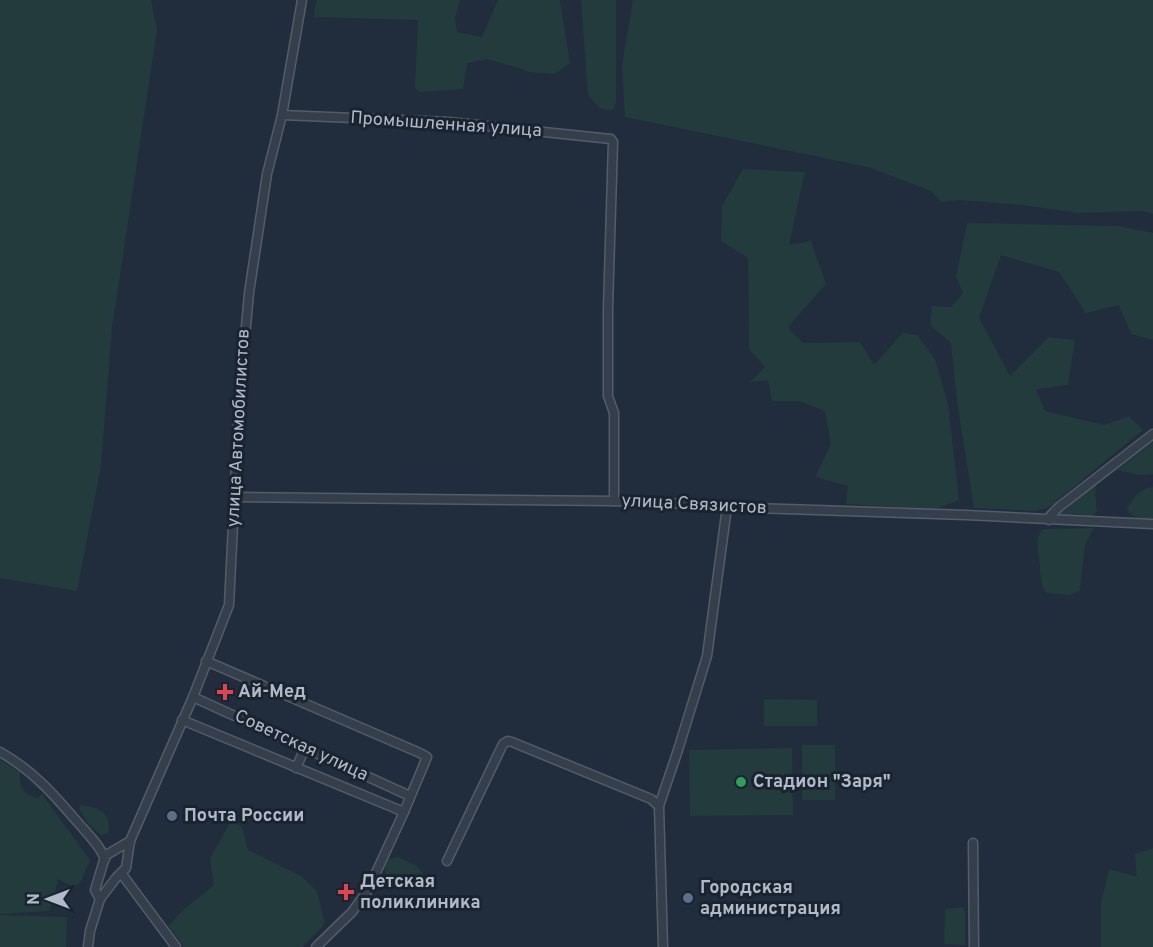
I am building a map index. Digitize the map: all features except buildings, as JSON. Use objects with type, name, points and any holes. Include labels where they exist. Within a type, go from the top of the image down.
[{"type":"street","name":"улица Автомобилистов","points":[[127,861],[130,841],[229,605],[239,403],[249,293],[267,174],[282,115],[302,0]]},
{"type":"street","name":"Промышленная улица","points":[[282,115],[449,122],[611,139],[613,142],[608,396],[614,413],[614,501]]},
{"type":"street","points":[[1049,520],[1059,507],[1153,434]]},
{"type":"street","name":"улица Связистов","points":[[235,497],[614,501],[1153,524]]},
{"type":"street","points":[[663,947],[659,806],[707,656],[727,507]]},
{"type":"street","points":[[206,661],[427,757],[368,890],[352,912],[316,947]]},
{"type":"street","name":"Советская улица","points":[[192,697],[410,796]]},
{"type":"street","points":[[182,720],[404,812]]},
{"type":"street","points":[[447,861],[503,744],[508,741],[651,799],[659,806]]},
{"type":"street","points":[[296,768],[305,748]]},
{"type":"street","points":[[0,752],[43,783],[107,857]]},
{"type":"street","points":[[100,899],[95,890],[107,857],[130,841]]},
{"type":"street","points":[[973,843],[974,947]]},
{"type":"street","points":[[88,947],[90,931],[100,899],[126,868],[127,861],[122,853],[116,851],[107,857],[105,868],[114,875],[121,873]]},
{"type":"street","points":[[121,873],[176,947]]},
{"type":"green space","points":[[0,0],[151,0],[157,30],[112,328],[101,466],[77,591],[0,578]]},
{"type":"green space","points":[[317,0],[460,0],[455,18],[457,32],[482,37],[498,0],[560,0],[570,63],[555,74],[529,72],[487,59],[467,63],[463,89],[419,92],[415,87],[418,20],[315,17],[314,10]]},
{"type":"green space","points":[[581,0],[616,0],[616,102],[613,110],[601,109],[588,95]]},
{"type":"green space","points":[[633,0],[1153,0],[1153,214],[1143,211],[1078,213],[973,201],[941,202],[931,191],[868,167],[625,117],[622,65]]},
{"type":"green space","points":[[743,169],[805,172],[789,245],[811,241],[826,284],[788,327],[803,343],[860,342],[874,365],[903,333],[917,335],[935,359],[948,404],[959,500],[936,509],[846,504],[848,486],[815,477],[831,444],[825,411],[799,401],[772,401],[768,380],[750,382],[765,367],[749,349],[748,258],[721,241],[722,206]]},
{"type":"green space","points":[[967,223],[1117,226],[1153,233],[1153,340],[1131,334],[1119,305],[1086,313],[1059,272],[1001,255],[979,318],[1010,376],[1049,337],[1075,340],[1068,385],[1036,389],[1045,411],[1104,425],[1129,416],[1143,430],[1048,508],[1035,511],[974,508],[957,402],[951,343],[930,325],[932,306],[951,307],[963,293],[956,277]]},
{"type":"green space","points":[[1153,442],[1153,474],[1139,475],[1117,470]]},
{"type":"green space","points":[[1097,481],[1095,492],[1097,512],[1091,516],[1075,514],[1063,516],[1061,514]]},
{"type":"green space","points":[[1153,487],[1153,519],[1132,515],[1127,509],[1135,497],[1140,492]]},
{"type":"green space","points":[[1094,528],[1085,544],[1080,590],[1070,595],[1047,593],[1042,586],[1037,540],[1042,529]]},
{"type":"green space","points":[[764,699],[817,700],[817,726],[764,726]]},
{"type":"green space","points":[[802,745],[835,745],[835,800],[802,800]]},
{"type":"green space","name":"Стадион \"Заря\"","points":[[792,748],[793,815],[690,816],[689,750]]},
{"type":"green space","points":[[0,760],[20,772],[21,786],[25,792],[38,798],[42,794],[90,860],[81,881],[75,888],[58,879],[49,911],[0,914]]},
{"type":"green space","points":[[81,805],[103,812],[108,820],[108,833],[101,835],[89,825],[79,808]]},
{"type":"green space","points":[[231,821],[242,827],[248,850],[301,876],[317,891],[325,924],[302,947],[184,947],[168,926],[183,910],[214,885],[210,858]]},
{"type":"green space","points":[[1153,848],[1153,947],[1101,947],[1101,903],[1109,869],[1137,877],[1135,854]]},
{"type":"green space","points":[[398,857],[418,867],[423,874],[418,884],[409,887],[387,878],[385,868],[388,859]]},
{"type":"green space","points":[[963,907],[965,945],[944,944],[945,909]]},
{"type":"green space","points":[[0,915],[67,917],[66,947],[0,947]]},
{"type":"place","name":"Ай-Мед","points":[[225,692]]},
{"type":"place","name":"Стадион \"Заря\"","points":[[741,782]]},
{"type":"place","name":"Почта России","points":[[172,816]]},
{"type":"place","name":"Детская поликлиника","points":[[346,892]]},
{"type":"place","name":"Городская администрация","points":[[688,898]]}]
